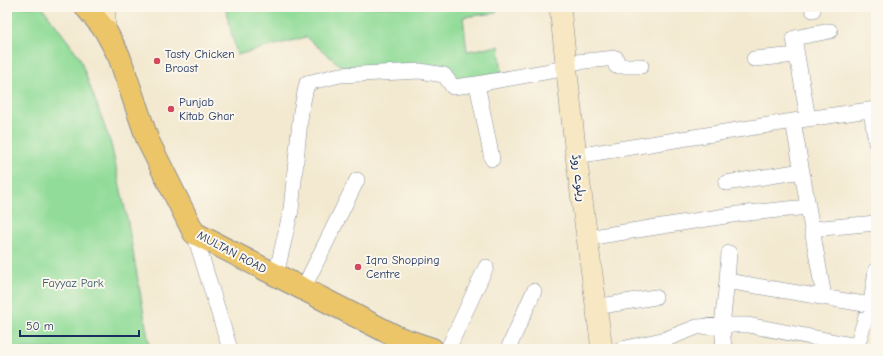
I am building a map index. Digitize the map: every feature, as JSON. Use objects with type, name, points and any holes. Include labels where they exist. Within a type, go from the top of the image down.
[{"type":"main road","name":"MULTAN ROAD","points":[[86,7],[105,30],[119,56],[148,141],[194,233],[399,338],[432,349]]},
{"type":"main road","points":[[105,7],[105,30]]},
{"type":"main road","name":"ریلوے روڈ","points":[[560,7],[576,156],[602,349]]},
{"type":"street","points":[[824,297],[802,171],[797,55],[794,38],[830,32]]},
{"type":"street","points":[[754,59],[797,55]]},
{"type":"street","points":[[276,275],[291,210],[301,111],[307,83],[340,75],[420,71],[444,75],[453,87],[477,84],[566,66],[616,58],[616,66],[641,66]]},
{"type":"street","points":[[477,84],[492,160]]},
{"type":"street","points":[[576,156],[800,120],[873,110],[876,143]]},
{"type":"street","points":[[726,183],[802,171]]},
{"type":"street","points":[[303,289],[357,180]]},
{"type":"street","points":[[587,238],[738,214],[808,207]]},
{"type":"street","points":[[812,229],[876,223]]},
{"type":"street","points":[[194,233],[230,349]]},
{"type":"street","points":[[724,349],[722,325],[729,253]]},
{"type":"street","points":[[448,349],[486,266]]},
{"type":"street","points":[[622,349],[666,339],[697,327],[722,325],[748,325],[857,348],[870,305],[876,270]]},
{"type":"street","points":[[727,281],[870,305]]},
{"type":"street","points":[[508,349],[534,291]]},
{"type":"street","points":[[596,307],[655,297]]},
{"type":"green space","name":"Fayyaz Park","points":[[7,7],[42,7],[79,56],[111,144],[128,223],[150,349],[7,349]]},
{"type":"green space","points":[[225,7],[498,7],[496,13],[463,17],[467,51],[499,46],[502,74],[459,81],[445,69],[410,66],[342,67],[306,37],[237,55]]},
{"type":"place","name":"Tasty Chicken Broast","points":[[157,61]]},
{"type":"place","name":"Punjab Kitab Ghar","points":[[171,109]]},
{"type":"place","name":"Iqra Shopping Centre","points":[[358,267]]}]
